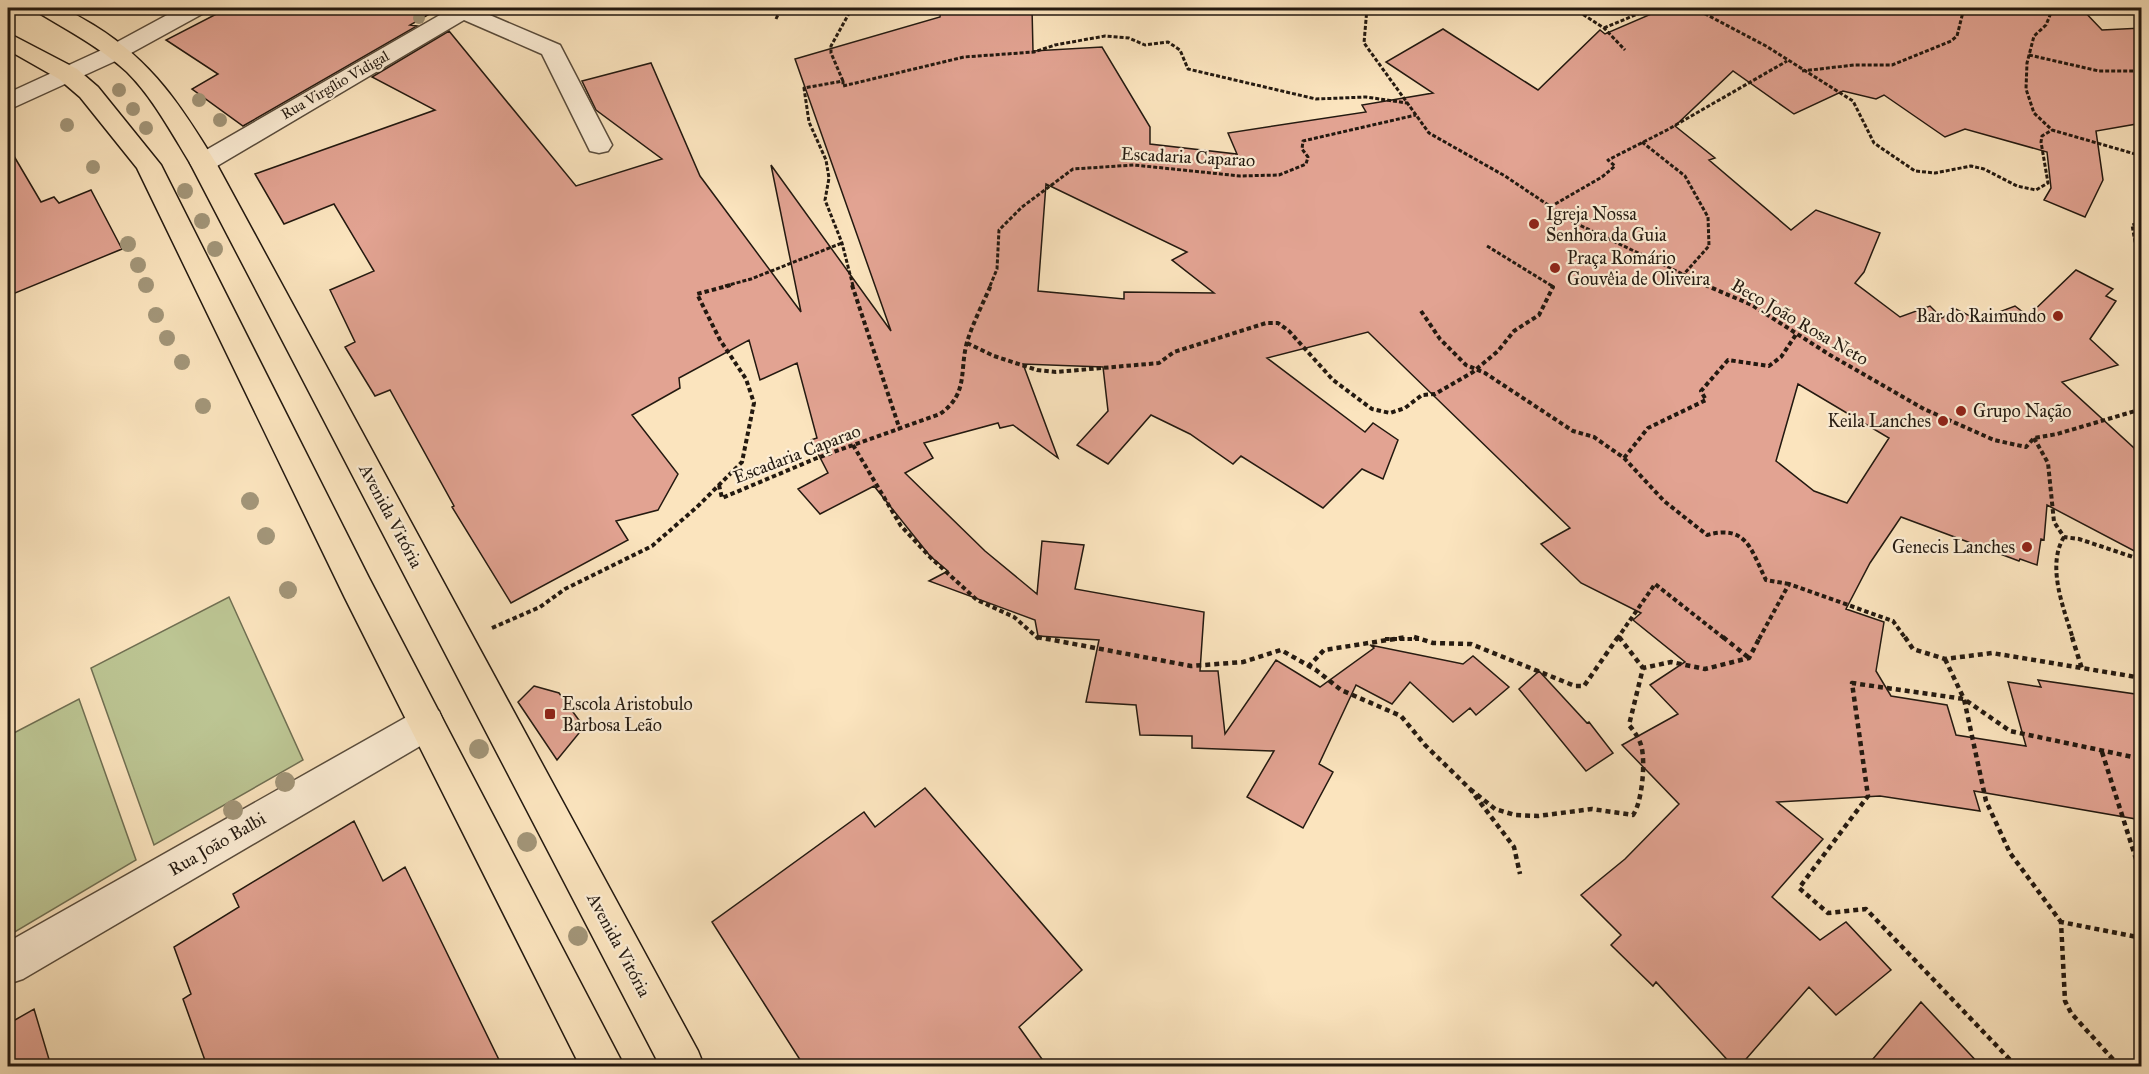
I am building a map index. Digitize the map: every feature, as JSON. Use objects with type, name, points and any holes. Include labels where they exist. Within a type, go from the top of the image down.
[{"type":"main road","name":"Avenida Vitória","points":[[47,8],[106,46],[144,76],[175,117],[203,163],[683,1066]]},
{"type":"main road","points":[[8,40],[57,69],[106,111],[148,165],[426,723],[603,1066]]},
{"type":"street","points":[[106,46],[158,8]]},
{"type":"street","points":[[8,84],[57,69],[196,8]]},
{"type":"street","points":[[465,9],[552,50],[599,145]]},
{"type":"street","name":"Rua Virgílio Vidigal","points":[[203,163],[465,9]]},
{"type":"street","points":[[8,102],[57,69]]},
{"type":"street","name":"Rua João Balbi","points":[[8,964],[426,723]]},
{"type":"path","points":[[776,19],[781,8]]},
{"type":"path","points":[[852,8],[831,46],[831,54],[843,86],[964,57],[1034,52],[1055,45],[1105,36],[1129,38],[1145,45],[1168,42],[1180,50],[1188,69],[1275,90],[1316,99],[1366,96],[1407,104]]},
{"type":"path","name":"Beco João Rosa Neto","points":[[1367,8],[1364,43],[1429,133],[1505,176],[1550,207],[1602,238],[1752,305],[1900,396],[1994,440],[2026,447],[2034,438],[2057,434],[2142,409]]},
{"type":"path","points":[[1573,8],[1604,28],[1625,50]]},
{"type":"path","points":[[1604,28],[1652,8]]},
{"type":"path","points":[[1694,8],[1766,46],[1802,71],[1853,100],[1874,143],[1916,171],[1935,172],[1971,166],[1984,169],[2017,186],[2036,190],[2048,183],[2049,173],[2039,144],[2042,136],[2052,129]]},
{"type":"path","points":[[1705,14],[1715,8]]},
{"type":"path","points":[[1802,71],[1854,65],[1892,65],[1957,36],[1964,8]]},
{"type":"path","points":[[2053,8],[2046,24],[2034,35],[2029,55],[2025,96],[2045,126],[2142,156]]},
{"type":"path","points":[[2029,55],[2128,74],[2142,71]]},
{"type":"path","points":[[1550,207],[1602,177],[1615,166],[1608,160],[1787,61]]},
{"type":"path","points":[[843,81],[804,88],[804,95],[809,122],[826,160],[829,178],[825,200],[842,243],[853,288],[900,430]]},
{"type":"path","name":"Escadaria Caparao","points":[[719,485],[722,498],[806,462],[940,414],[954,404],[963,379],[967,343],[998,269],[999,230],[1022,207],[1064,174],[1083,168],[1134,165],[1240,176],[1279,175],[1306,164],[1308,157],[1302,149],[1303,141],[1416,115]]},
{"type":"path","points":[[1642,142],[1685,176],[1708,217],[1709,246],[1683,275]]},
{"type":"path","points":[[2142,222],[2132,225],[2142,280]]},
{"type":"path","points":[[458,642],[540,607],[565,590],[652,546],[742,462],[754,403],[746,379],[720,340],[697,294],[751,279],[842,243]]},
{"type":"path","points":[[967,343],[994,356],[1037,370],[1056,372],[1159,363],[1174,352],[1266,323],[1278,324],[1289,331],[1333,380],[1372,409],[1389,413],[1405,408],[1422,395],[1435,394],[1473,372],[1498,351],[1514,331],[1539,315],[1553,287],[1486,246]]},
{"type":"path","points":[[1421,311],[1452,353],[1473,372],[1485,373],[1573,431],[1594,437],[1624,458],[1680,515],[1707,535],[1716,531],[1731,531],[1746,539],[1766,580],[1789,584],[1893,621],[1913,649],[1945,659],[1992,653],[2142,678]]},
{"type":"path","points":[[1624,458],[1648,428],[1706,400],[1701,391],[1728,360],[1762,369],[1774,365],[1797,333]]},
{"type":"path","points":[[2034,438],[2048,463],[2054,522],[2064,537],[2079,539],[2142,561]]},
{"type":"path","points":[[853,445],[902,526],[951,579],[976,600],[1014,617],[1040,640],[1191,666],[1243,662],[1281,650],[1341,690],[1401,716],[1425,745],[1470,789],[1503,813],[1541,817],[1590,809],[1604,810],[1620,817],[1633,815],[1639,807],[1645,764],[1636,734],[1629,725],[1643,668]]},
{"type":"path","points":[[2064,537],[2057,548],[2057,566],[2082,669]]},
{"type":"path","points":[[1308,667],[1324,650],[1383,639],[1413,638],[1433,643],[1471,644],[1575,686],[1584,686],[1655,584],[1749,658]]},
{"type":"path","points":[[1643,668],[1671,662],[1705,669],[1721,663],[1732,664],[1749,658],[1789,584]]},
{"type":"path","points":[[1618,636],[1643,668]]},
{"type":"path","points":[[1945,659],[1964,699],[1986,801],[2010,853],[2061,922],[2067,991],[2065,1001],[2071,1013],[2119,1066]]},
{"type":"path","points":[[2016,1066],[1866,909],[1828,913],[1799,888],[1868,796],[1852,684],[1964,699],[2010,731],[2142,759]]},
{"type":"path","points":[[2102,752],[2142,878]]},
{"type":"path","points":[[1470,789],[1514,847],[1520,874]]},
{"type":"path","points":[[2061,922],[2142,938]]},
{"type":"green space","points":[[229,597],[303,760],[154,845],[91,668]]},
{"type":"green space","points":[[79,699],[136,860],[8,936],[8,736]]},
{"type":"building","points":[[228,8],[440,8],[410,25],[417,26],[243,126],[192,89],[218,74],[166,40]]},
{"type":"building","points":[[941,8],[1032,8],[1033,51],[1102,47],[1150,127],[1150,144],[1237,154],[1228,133],[1366,112],[1362,105],[1433,93],[1386,62],[1443,29],[1538,90],[1600,30],[1605,34],[1665,8],[2081,8],[2102,30],[2142,28],[2142,123],[2096,131],[2103,180],[2085,217],[2044,200],[2051,188],[2047,152],[1965,129],[1945,137],[1884,95],[1876,99],[1843,91],[1794,114],[1733,71],[1675,126],[1715,158],[1709,160],[1791,230],[1816,210],[1880,233],[1864,272],[1855,283],[1900,317],[1930,306],[1942,318],[1956,309],[1978,320],[2015,306],[2028,316],[2076,270],[2113,289],[2106,296],[2116,301],[2090,339],[2118,365],[2062,382],[2134,448],[2142,475],[2142,555],[2047,505],[2044,540],[2041,539],[2037,565],[2020,559],[2019,561],[1901,517],[1870,563],[1846,609],[1884,622],[1876,671],[1891,696],[1947,705],[1956,735],[2026,746],[2008,682],[2041,687],[2038,680],[2142,695],[2142,820],[1974,791],[1980,811],[1880,796],[1777,802],[1823,839],[1772,897],[1820,940],[1846,922],[1891,970],[1836,1015],[1809,987],[1740,1066],[1733,1066],[1656,982],[1653,986],[1611,945],[1621,935],[1581,895],[1625,859],[1679,804],[1622,745],[1678,714],[1650,685],[1685,662],[1633,620],[1641,613],[1581,583],[1541,544],[1570,528],[1368,332],[1267,358],[1365,432],[1373,423],[1398,440],[1383,479],[1362,469],[1323,508],[1241,456],[1233,464],[1190,434],[1151,415],[1108,464],[1077,445],[1108,411],[1103,367],[1023,364],[1058,458],[1013,425],[1000,428],[998,423],[924,443],[933,458],[905,473],[985,551],[1037,594],[1042,541],[1084,545],[1075,589],[1204,612],[1200,671],[1218,671],[1225,734],[1276,660],[1320,687],[1374,648],[1370,645],[1463,664],[1473,656],[1509,687],[1476,715],[1470,708],[1453,722],[1410,682],[1392,704],[1356,685],[1319,764],[1333,772],[1303,828],[1247,797],[1274,751],[1192,748],[1192,736],[1140,735],[1136,705],[1086,702],[1099,640],[1038,636],[1035,620],[929,581],[948,571],[930,556],[874,486],[820,514],[798,489],[828,473],[811,440],[817,438],[797,363],[760,380],[749,340],[679,378],[680,388],[632,415],[678,474],[658,510],[616,521],[628,540],[511,603],[452,507],[454,506],[390,390],[375,396],[345,347],[355,342],[330,290],[374,271],[334,204],[284,224],[255,174],[435,110],[372,77],[449,31],[576,186],[662,159],[596,110],[582,81],[651,63],[700,176],[801,312],[771,165],[891,331],[795,59],[940,17]],"holes":[[[1046,184],[1187,252],[1172,260],[1214,293],[1124,292],[1124,299],[1038,291]],[[1798,384],[1889,438],[1847,503],[1814,491],[1776,461]]]},
{"type":"building","points":[[8,146],[41,202],[54,197],[59,203],[91,190],[122,249],[8,296]]},
{"type":"building","points":[[1539,671],[1587,723],[1589,722],[1613,753],[1586,771],[1519,689]]},
{"type":"building","points":[[534,686],[559,693],[584,727],[557,760],[518,702]]},
{"type":"building","points":[[925,788],[1082,970],[1019,1027],[1047,1066],[804,1066],[712,922],[864,812],[875,827]]},
{"type":"building","points":[[354,821],[383,881],[405,867],[502,1066],[207,1066],[183,999],[191,994],[174,947],[239,907],[233,894]]},
{"type":"building","points":[[1921,1002],[1981,1066],[1867,1066]]},
{"type":"building","points":[[34,1009],[51,1066],[8,1066],[8,1024]]},
{"type":"place","name":"Igreja Nossa Senhora da Guia","points":[[1534,224]]},
{"type":"place","name":"Praça Romário Gouvêia de Oliveira","points":[[1555,268]]},
{"type":"place","name":"Bar do Raimundo","points":[[2058,316]]},
{"type":"place","name":"Grupo Nação","points":[[1961,411]]},
{"type":"place","name":"Keila Lanches","points":[[1943,421]]},
{"type":"place","name":"Genecis Lanches","points":[[2027,547]]},
{"type":"place","name":"Escola Aristobulo Barbosa Leão","points":[[550,714]]}]
